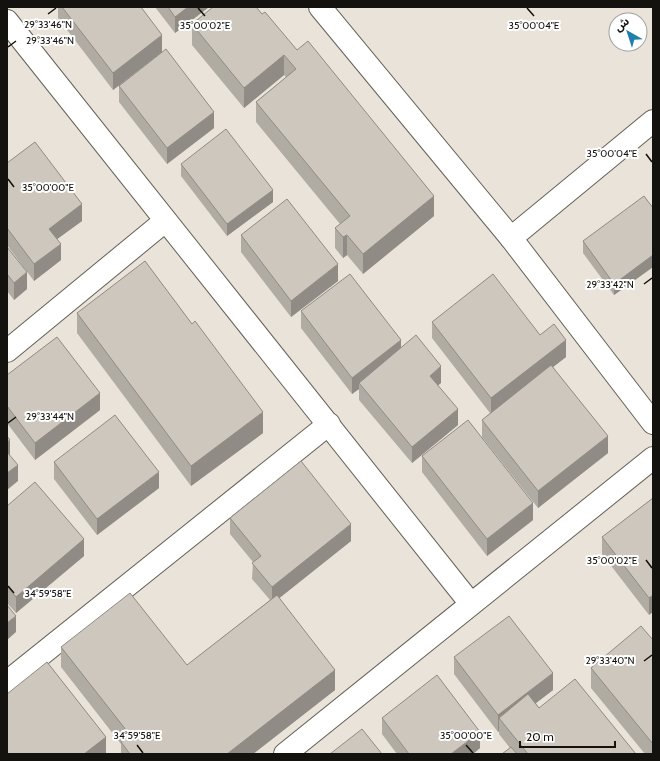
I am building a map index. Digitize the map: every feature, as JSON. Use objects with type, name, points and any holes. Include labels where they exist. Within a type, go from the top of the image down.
[{"type":"street","points":[[320,7],[511,238],[653,423]]},
{"type":"street","points":[[7,20],[165,221],[329,424],[471,604]]},
{"type":"street","points":[[511,238],[653,120]]},
{"type":"street","points":[[7,351],[165,221]]},
{"type":"street","points":[[7,682],[329,424]]},
{"type":"street","points":[[286,754],[653,458]]},
{"type":"building","points":[[62,7],[141,7],[162,35],[113,73]]},
{"type":"building","points":[[168,7],[188,7],[175,17]]},
{"type":"building","points":[[213,7],[256,7],[262,14],[265,12],[297,50],[308,41],[434,196],[363,254],[347,235],[343,237],[335,228],[350,216],[256,102],[296,69],[284,55],[244,88],[192,24]]},
{"type":"building","points":[[166,49],[214,112],[167,148],[119,86]]},
{"type":"building","points":[[226,129],[273,190],[227,224],[181,164]]},
{"type":"building","points":[[35,142],[82,204],[49,229],[61,244],[34,264],[7,228],[7,163]]},
{"type":"building","points":[[644,196],[653,208],[653,255],[614,284],[583,241]]},
{"type":"building","points":[[287,199],[338,264],[291,301],[241,235]]},
{"type":"building","points":[[7,247],[27,272],[14,283],[7,274]]},
{"type":"building","points":[[145,261],[192,324],[195,321],[263,412],[191,466],[77,313]]},
{"type":"building","points":[[350,274],[401,340],[352,378],[301,311]]},
{"type":"building","points":[[493,274],[540,335],[554,324],[566,340],[491,398],[432,322]]},
{"type":"building","points":[[416,335],[441,366],[430,376],[458,409],[412,447],[359,383]]},
{"type":"building","points":[[57,337],[100,393],[35,443],[7,406],[7,375]]},
{"type":"building","points":[[551,365],[608,436],[538,491],[482,420]]},
{"type":"building","points":[[115,415],[159,472],[97,519],[54,462]]},
{"type":"building","points":[[468,420],[533,503],[487,539],[422,456]]},
{"type":"building","points":[[7,452],[18,465],[7,473]]},
{"type":"building","points":[[301,461],[351,524],[272,587],[252,563],[261,556],[230,518]]},
{"type":"building","points":[[35,482],[84,539],[16,597],[7,586],[7,506]]},
{"type":"building","points":[[653,498],[653,595],[649,598],[602,537]]},
{"type":"building","points":[[130,593],[187,665],[277,595],[335,670],[227,754],[130,754],[121,742],[130,735],[61,647]]},
{"type":"building","points":[[7,605],[16,616],[7,623]]},
{"type":"building","points":[[509,616],[553,673],[498,715],[454,657]]},
{"type":"building","points":[[641,626],[653,640],[653,744],[591,668]]},
{"type":"building","points":[[47,662],[106,737],[84,754],[7,754],[7,694]]},
{"type":"building","points":[[437,675],[480,732],[451,754],[409,754],[382,718]]},
{"type":"building","points":[[575,679],[636,754],[528,754],[499,718],[528,694],[539,708]]},
{"type":"building","points":[[362,729],[382,754],[330,754]]},
{"type":"building","points":[[511,747],[517,754],[502,754]]}]
